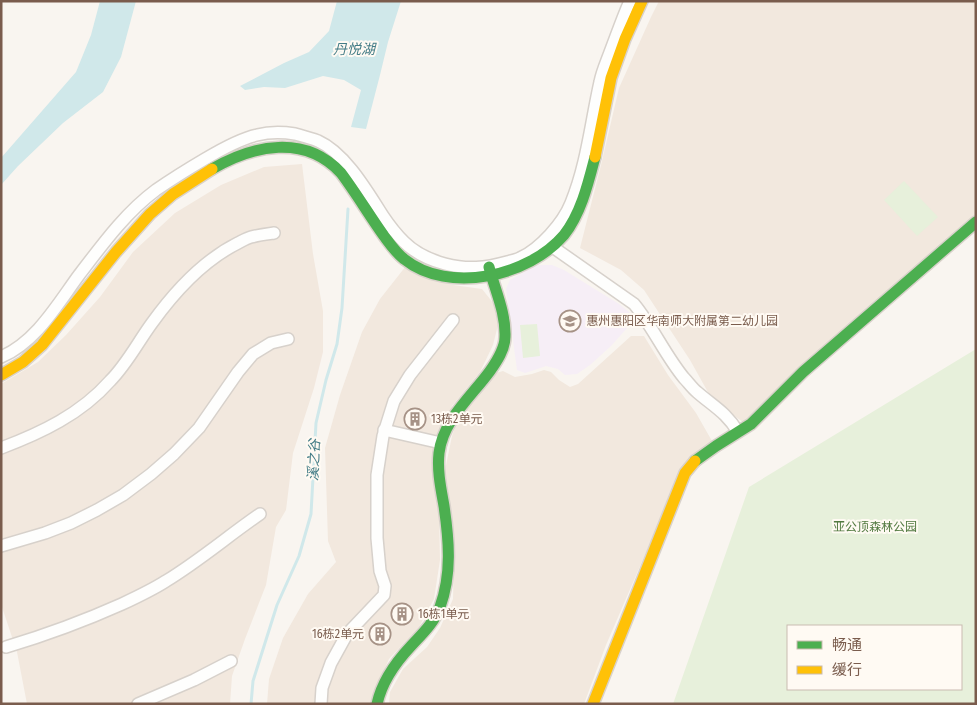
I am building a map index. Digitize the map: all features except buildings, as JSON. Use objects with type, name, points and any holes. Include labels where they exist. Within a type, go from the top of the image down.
[{"type":"street","points":[[1,357],[10,353],[35,334],[108,237],[155,191],[210,156],[256,135],[273,132],[305,136],[320,142],[338,155],[356,176],[392,229],[404,242],[420,254],[450,266],[502,273],[524,266],[541,256],[571,204],[592,127],[600,79],[630,1]]},
{"type":"street","points":[[548,243],[558,241],[573,222],[581,205],[603,121],[611,79],[642,1]]},
{"type":"street","points":[[1,375],[9,372],[34,353],[118,249],[142,221],[164,200],[222,164],[246,153],[268,148],[306,151],[326,159],[344,178],[392,246],[404,258],[421,269],[437,275],[456,277],[490,271]]},
{"type":"street","points":[[593,704],[684,473],[690,465],[723,441],[751,424],[803,372],[976,222]]},
{"type":"street","points":[[1,448],[30,437],[61,421],[87,403],[110,382],[180,288],[200,269],[226,249],[242,241],[251,237],[274,233]]},
{"type":"street","points":[[548,243],[634,304],[645,317],[672,362],[683,376],[696,391],[729,419],[738,432]]},
{"type":"street","points":[[377,704],[378,695],[390,670],[427,630],[436,615],[446,588],[450,555],[439,477],[439,454],[444,432],[453,417],[499,357],[506,338],[502,314],[490,271]]},
{"type":"street","points":[[321,704],[322,688],[331,663],[347,634],[384,595],[385,586],[380,571],[378,546],[377,475],[384,430],[394,401],[410,374],[453,320]]},
{"type":"street","points":[[1,546],[71,523],[123,495],[174,454],[199,428],[238,372],[253,354],[271,343],[288,339]]},
{"type":"street","points":[[384,430],[441,443]]},
{"type":"street","points":[[6,647],[70,626],[164,583],[194,564],[260,514]]},
{"type":"street","points":[[138,704],[194,680],[230,661]]},
{"type":"shaded area","points":[[659,1],[976,1],[976,214],[743,422],[719,405],[709,394],[690,360],[644,290],[621,270],[580,248],[619,88]]},
{"type":"shaded area","points":[[302,164],[313,254],[323,311],[323,352],[314,388],[293,453],[286,510],[276,527],[266,585],[232,676],[230,704],[27,704],[17,652],[1,604],[1,384],[38,362],[66,335],[100,297],[133,252],[175,213],[221,185],[264,167]]},
{"type":"shaded area","name":"惠州惠阳区华南师大附属第二幼儿园","points":[[537,265],[552,265],[564,270],[619,304],[633,315],[628,327],[611,346],[577,374],[565,375],[558,369],[546,366],[525,373],[517,370],[506,289],[510,280]]},
{"type":"shaded area","points":[[406,266],[427,277],[453,285],[482,289],[494,304],[498,325],[493,345],[480,372],[452,406],[439,513],[440,560],[434,599],[419,627],[389,659],[371,704],[267,704],[269,679],[283,638],[308,594],[336,562],[328,541],[325,448],[340,395],[362,332],[380,299]]},
{"type":"shaded area","points":[[631,336],[644,336],[668,375],[696,413],[712,441],[663,513],[606,645],[584,704],[389,704],[390,692],[403,669],[427,647],[440,628],[453,599],[454,556],[445,470],[452,436],[459,416],[496,373],[503,371],[515,377],[544,370],[551,372],[570,387],[578,384]]},
{"type":"green space","points":[[904,181],[938,217],[917,236],[884,200]]},
{"type":"green space","points":[[537,324],[540,356],[523,358],[520,325]]},
{"type":"green space","name":"亚公顶森林公园","points":[[976,349],[976,704],[673,704],[749,487]]},
{"type":"water","points":[[100,1],[136,1],[121,57],[103,92],[63,123],[1,185],[1,158],[76,72],[91,35]]},
{"type":"water","name":"丹悦湖","points":[[337,1],[401,1],[388,42],[366,129],[351,127],[361,90],[344,80],[323,76],[285,88],[264,87],[245,90],[240,86],[309,52],[329,31]]},
{"type":"waterway","name":"溪之谷","points":[[251,704],[253,681],[277,605],[299,556],[311,514],[316,423],[337,344],[342,308],[348,209]]},
{"type":"traffic: fast","points":[[212,169],[244,154],[261,149],[295,148],[311,153],[327,161],[341,173],[384,236],[404,259],[422,270],[443,276],[465,278],[488,276],[510,270],[531,261],[549,249],[564,235],[575,217],[583,198],[595,157]]},
{"type":"traffic: fast","points":[[695,461],[751,424],[803,372],[976,222]]},
{"type":"traffic: fast","points":[[377,704],[382,688],[390,673],[431,623],[444,595],[448,557],[439,453],[446,430],[452,419],[490,371],[505,341],[502,310],[489,267]]},
{"type":"traffic: slow","points":[[595,157],[611,78],[625,39],[642,1]]},
{"type":"traffic: slow","points":[[1,375],[23,362],[42,345],[116,252],[150,214],[173,194],[212,169]]},
{"type":"traffic: slow","points":[[593,704],[685,473],[695,461]]},
{"type":"place","name":"惠州惠阳区华南师大附属第二幼儿园","points":[[570,321]]},
{"type":"place","name":"13栋2单元","points":[[415,419]]},
{"type":"place","name":"16栋1单元","points":[[402,614]]},
{"type":"place","name":"16栋2单元","points":[[380,634]]}]
